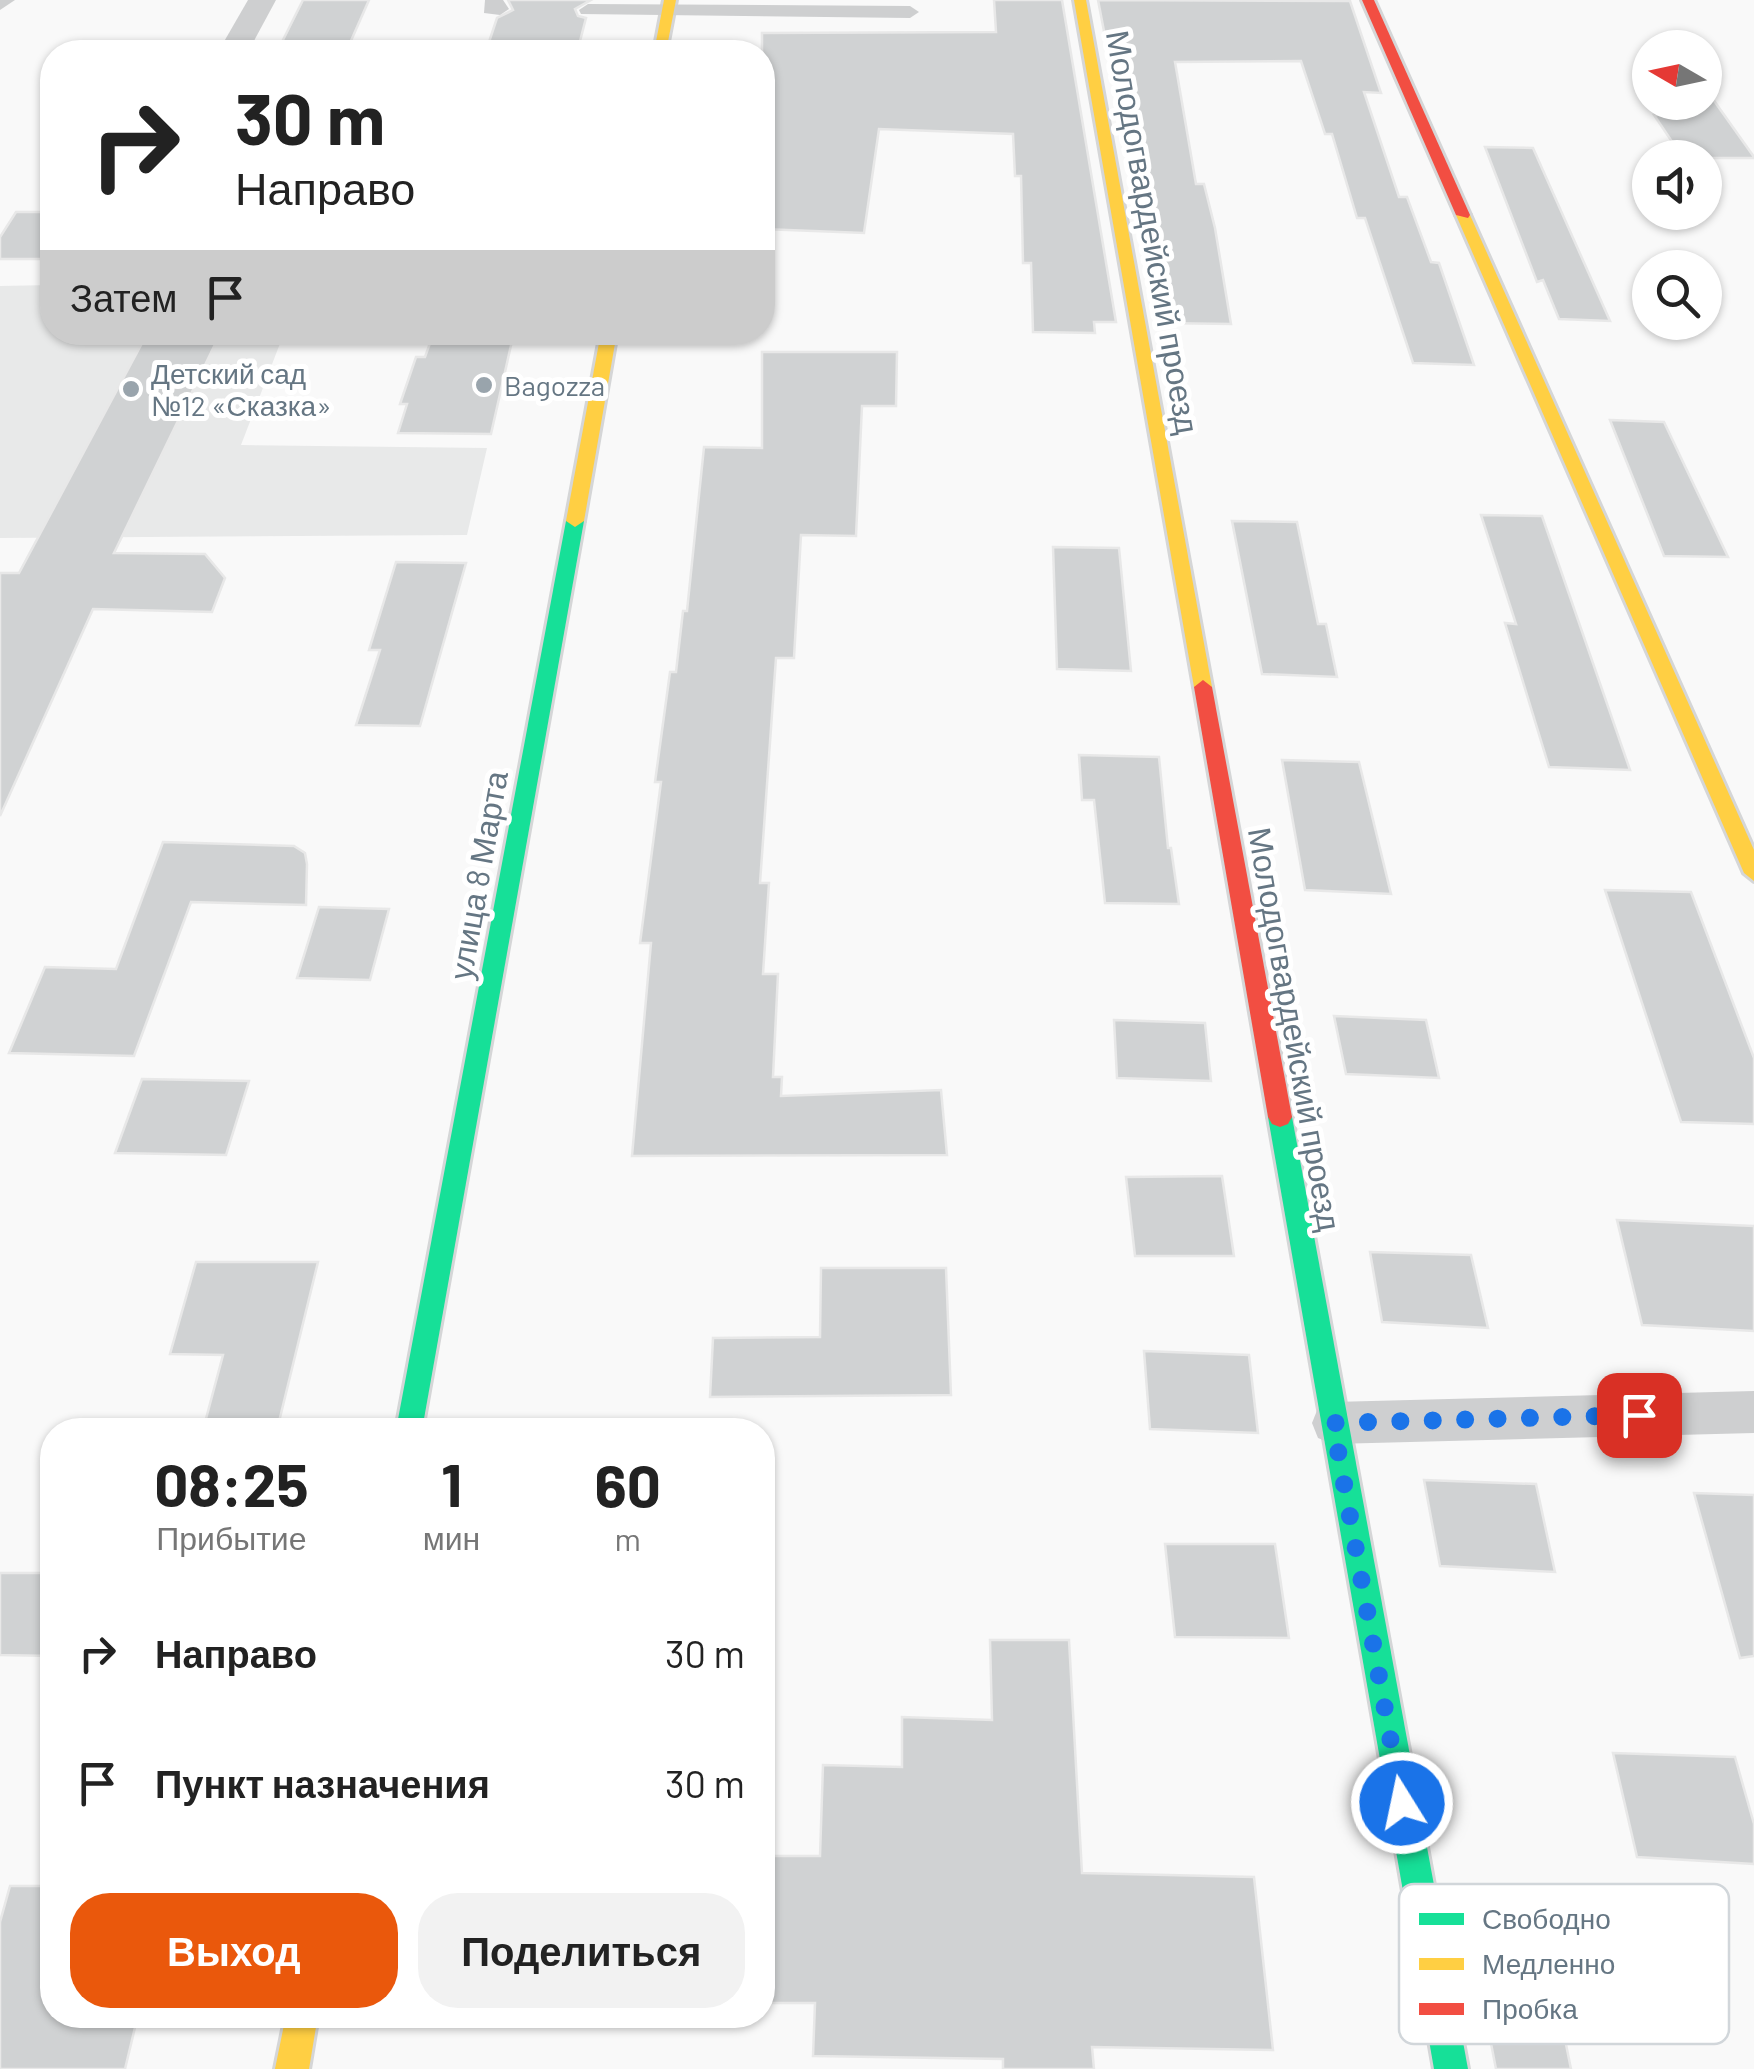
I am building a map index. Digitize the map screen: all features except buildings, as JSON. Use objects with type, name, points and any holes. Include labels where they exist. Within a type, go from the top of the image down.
[{"type":"street","points":[[240,40],[262,0]]},
{"type":"street","name":"Молодогвардейский проезд","points":[[1080,0],[1417,1884]]},
{"type":"street","points":[[1368,0],[1754,872]]},
{"type":"street","points":[[662,40],[669,5]]},
{"type":"street","name":"улица 8 Марта","points":[[411,1418],[607,345]]},
{"type":"street","points":[[292,2069],[300,2028]]},
{"type":"street","name":"Молодогвардейский проезд","points":[[1446,2044],[1451,2069]]},
{"type":"lane","points":[[588,10],[669,5],[910,12]]},
{"type":"lane","points":[[1333,1423],[1754,1412]]},
{"type":"shaded area","name":"Детский сад №12 «Сказка»","points":[[40,285],[40,345],[279,345],[241,445],[487,448],[467,535],[0,538],[0,286]]},
{"type":"traffic: fast","points":[[411,1418],[575,521]]},
{"type":"traffic: fast","points":[[1280,1117],[1418,1884]]},
{"type":"traffic: fast","points":[[1447,2044],[1451,2069]]},
{"type":"traffic: slow","points":[[662,40],[670,0]]},
{"type":"traffic: slow","points":[[1080,0],[1203,687]]},
{"type":"traffic: slow","points":[[1463,215],[1754,873]]},
{"type":"traffic: slow","points":[[575,521],[607,345]]},
{"type":"traffic: slow","points":[[292,2069],[300,2028]]},
{"type":"traffic: jam","points":[[1368,0],[1463,215]]},
{"type":"traffic: jam","points":[[1203,687],[1280,1117]]},
{"type":"place","name":"Bagozza","points":[[484,385]]},
{"type":"place","name":"Детский сад №12 «Сказка»","points":[[131,389]]},
{"type":"route","points":[[1402,1803],[1333,1423],[1639,1415]]}]
